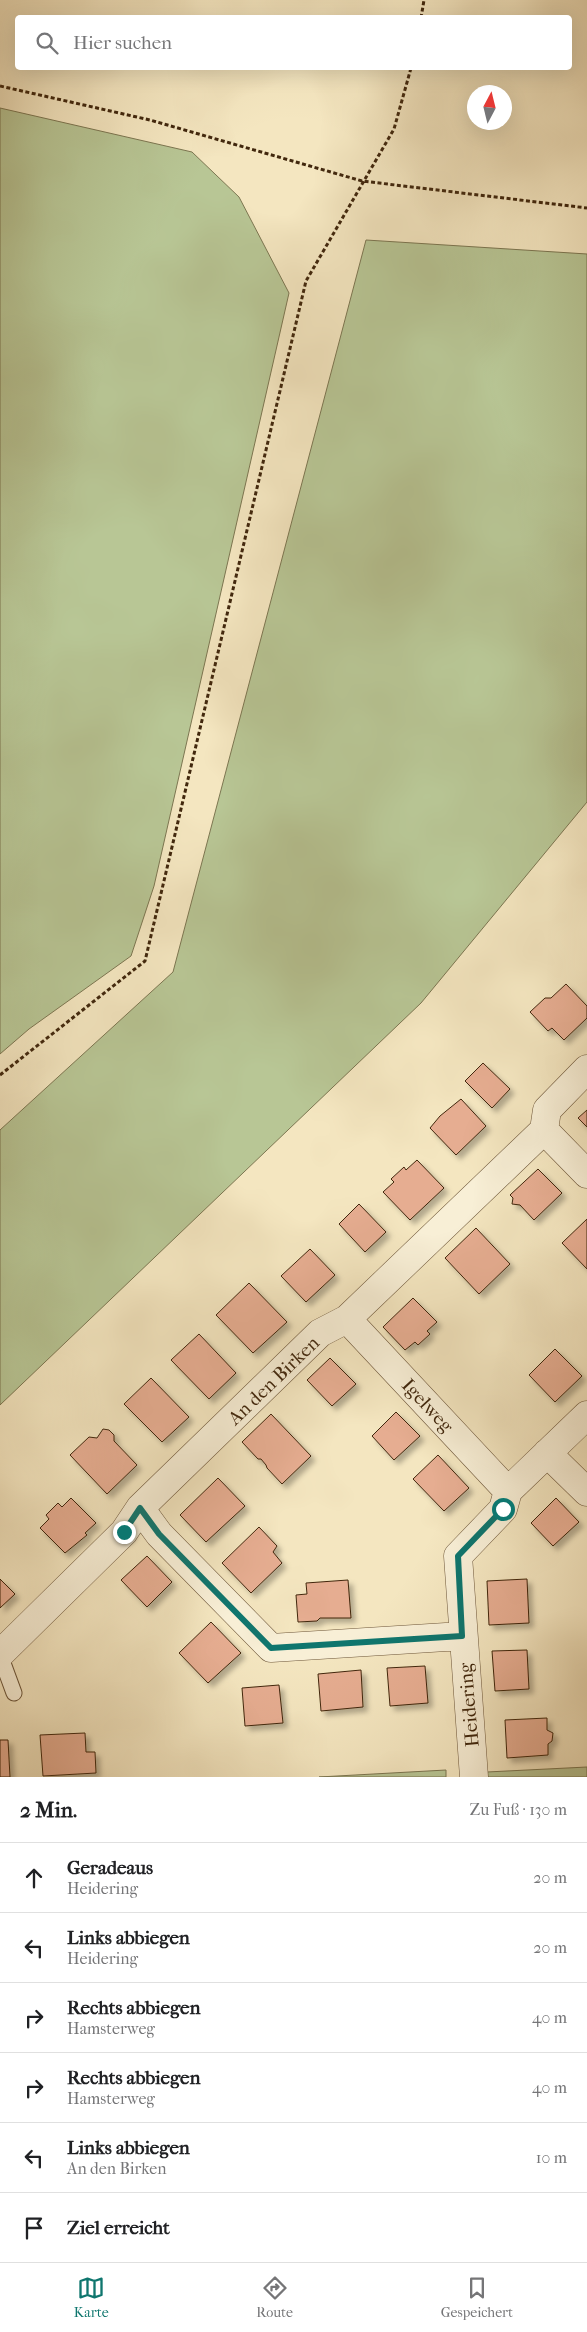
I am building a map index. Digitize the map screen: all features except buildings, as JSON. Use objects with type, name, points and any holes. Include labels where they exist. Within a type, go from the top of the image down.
[{"type":"street","points":[[587,1069],[547,1110],[544,1130],[587,1174]]},
{"type":"street","name":"An den Birken","points":[[0,1655],[124,1532],[140,1508],[320,1333],[347,1319],[544,1130]]},
{"type":"street","name":"Igelweg","points":[[347,1319],[508,1491]]},
{"type":"street","name":"Heidering","points":[[474,1777],[462,1636],[458,1556],[503,1509],[508,1491],[587,1415]]},
{"type":"street","points":[[547,1453],[587,1492]]},
{"type":"street","points":[[140,1508],[159,1534],[271,1648],[462,1636]]},
{"type":"lane","points":[[0,1655],[14,1693]]},
{"type":"path","points":[[422,15],[424,0]]},
{"type":"path","points":[[0,1076],[145,961],[306,281],[362,181],[394,129],[410,70]]},
{"type":"path","points":[[0,86],[150,120],[362,181],[587,208]]},
{"type":"green space","points":[[0,108],[192,152],[239,197],[289,293],[154,886],[131,956],[29,1029],[0,1054]]},
{"type":"green space","points":[[366,240],[587,254],[587,802],[421,1003],[0,1405],[0,1130],[173,972]]},
{"type":"green space","points":[[587,1767],[587,1777],[487,1777],[487,1772]]},
{"type":"green space","points":[[446,1770],[446,1777],[319,1777]]},
{"type":"route","points":[[124,1532],[140,1508],[159,1534],[271,1648],[462,1636],[458,1556],[503,1509]]}]
